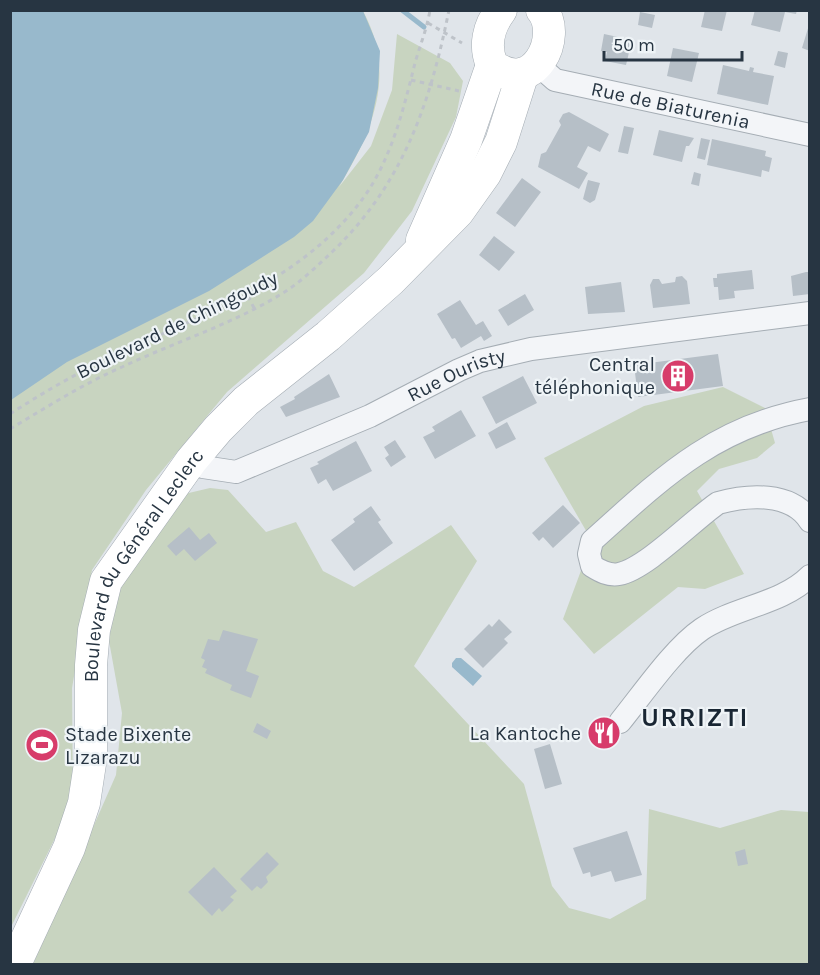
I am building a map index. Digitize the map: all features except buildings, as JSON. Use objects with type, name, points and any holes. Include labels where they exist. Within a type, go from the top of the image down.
[{"type":"main road","name":"Boulevard du Général Leclerc","points":[[15,964],[69,848],[84,802],[91,757],[93,642],[102,591],[114,568],[191,461],[246,401],[336,329],[392,280],[418,250],[458,212],[486,174],[501,142],[530,70],[549,34],[549,14]]},
{"type":"main road","name":"Boulevard du Général Leclerc","points":[[418,250],[466,140],[491,35]]},
{"type":"main road","points":[[491,35],[501,73],[530,70]]},
{"type":"street","name":"Rue de Biaturenia","points":[[530,70],[555,80],[810,135]]},
{"type":"street","name":"Rue Ouristy","points":[[191,461],[203,467],[236,472],[370,416],[459,370],[521,352],[810,313]]},
{"type":"street","points":[[810,410],[766,421],[700,450],[671,470],[592,541],[589,554],[592,566],[604,573],[619,574],[668,542],[718,503],[734,499],[763,497],[777,500],[792,505],[810,521]]},
{"type":"street","points":[[620,722],[686,643],[700,630],[716,620],[790,590],[810,576]]},
{"type":"path","points":[[10,414],[53,387],[112,357],[248,296],[307,256],[361,201],[388,154],[402,119],[430,10]]},
{"type":"path","name":"Boulevard de Chingoudy","points":[[10,429],[59,399],[119,368],[285,292],[318,266],[364,218],[389,183],[408,150],[422,114],[445,34],[449,10]]},
{"type":"path","points":[[428,23],[445,34],[491,35]]},
{"type":"path","points":[[248,296],[254,308]]},
{"type":"green space","points":[[11,11],[363,11],[373,34],[378,57],[379,79],[376,101],[362,144],[339,187],[371,146],[392,90],[397,34],[450,63],[463,81],[456,117],[412,211],[364,273],[227,392],[146,490],[92,570],[72,688],[73,802],[11,927]]},
{"type":"green space","points":[[723,387],[765,408],[775,443],[757,458],[719,469],[697,491],[744,574],[705,589],[678,587],[594,654],[563,619],[592,541],[544,458],[644,406]]},
{"type":"green space","points":[[210,488],[228,490],[266,532],[296,522],[323,571],[354,587],[451,525],[477,561],[414,666],[524,784],[552,886],[569,908],[610,919],[646,899],[649,809],[720,828],[781,810],[809,812],[809,964],[33,964],[116,775],[122,713],[109,641],[116,588],[176,496]]},
{"type":"water","points":[[11,10],[363,11],[380,51],[378,88],[369,132],[343,180],[313,221],[294,237],[209,291],[67,362],[11,400]]},
{"type":"water","points":[[456,658],[461,658],[482,676],[473,686],[452,667]]},
{"type":"waterway","points":[[402,10],[424,27]]},
{"type":"place","name":"Central téléphonique","points":[[678,376]]},
{"type":"place","name":"La Kantoche","points":[[604,733]]},
{"type":"place","name":"Stade Bixente Lizarazu","points":[[42,745]]},
{"type":"district","name":"URRIZTI","points":[[695,717]]}]
